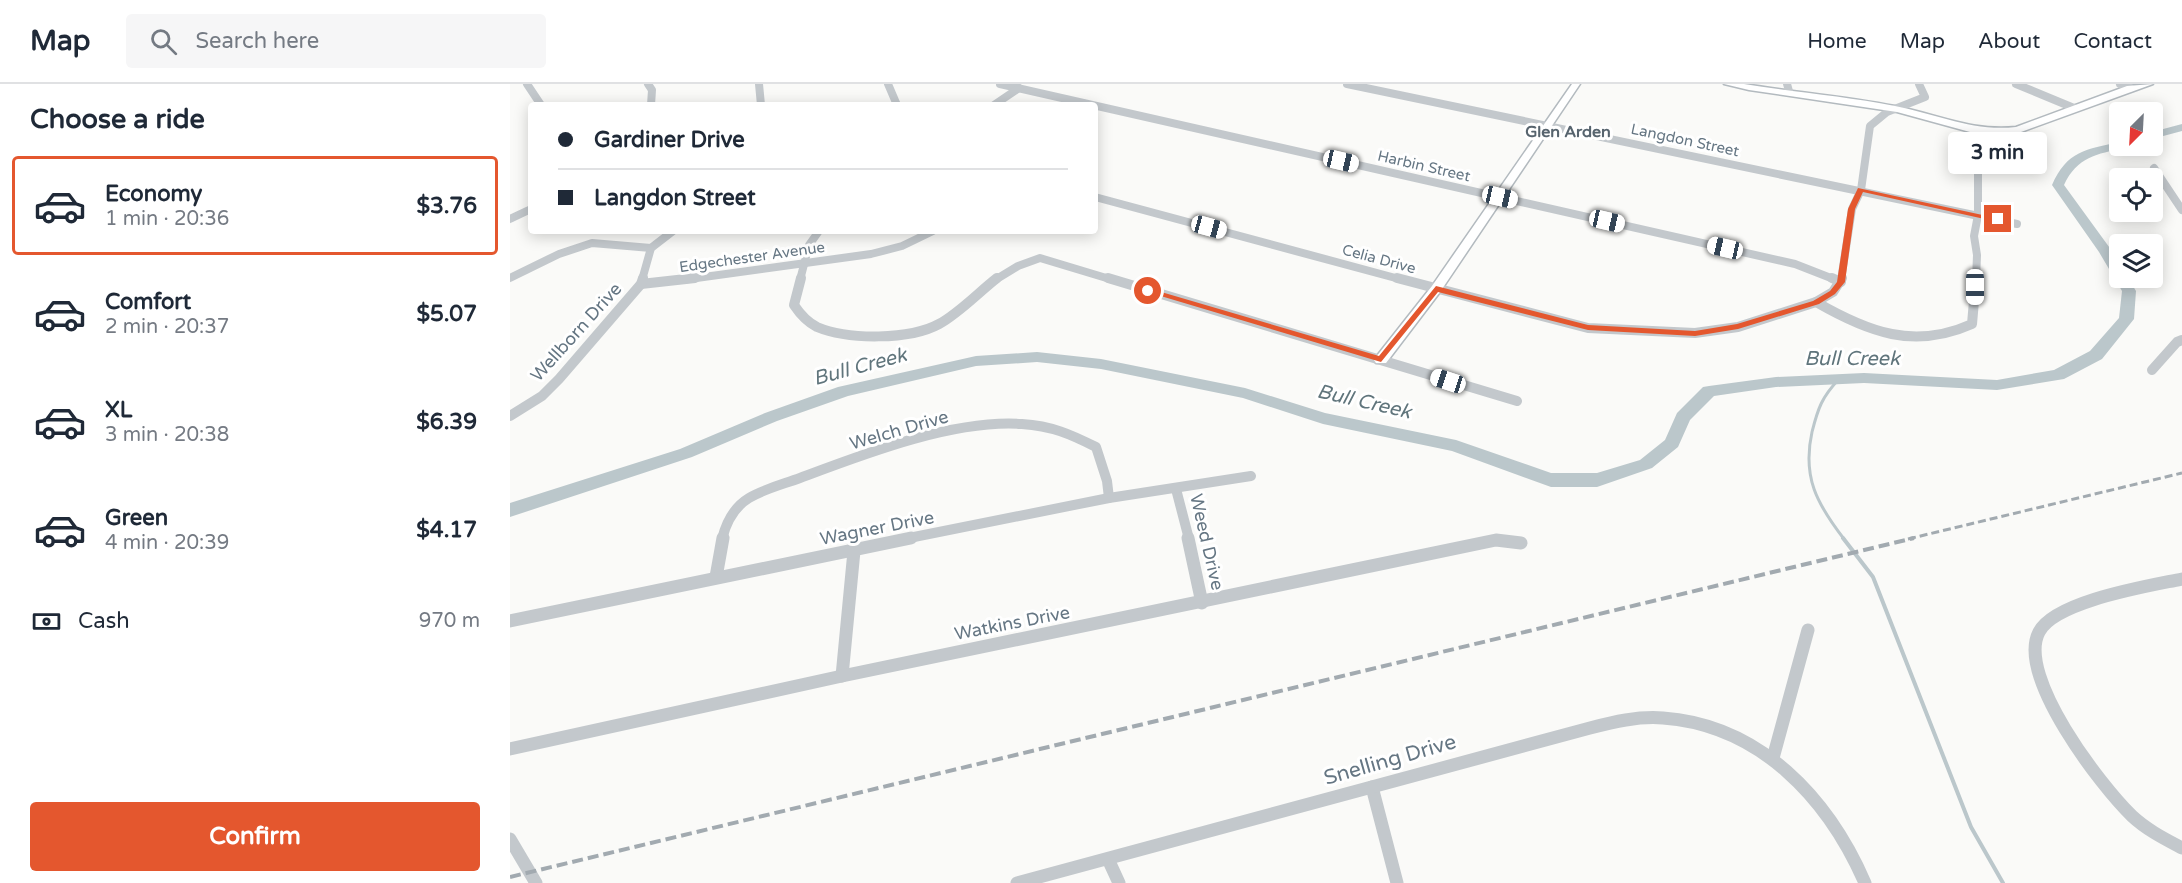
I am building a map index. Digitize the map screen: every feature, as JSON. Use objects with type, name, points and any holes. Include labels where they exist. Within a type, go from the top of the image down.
[{"type":"street","points":[[527,84],[539,102]]},
{"type":"street","points":[[648,84],[651,90],[651,102]]},
{"type":"street","points":[[759,84],[761,102]]},
{"type":"street","points":[[888,84],[896,102]]},
{"type":"street","name":"Harbin Street","points":[[1000,84],[1020,86],[1086,102]]},
{"type":"street","name":"Langdon Street","points":[[1347,84],[2017,224]]},
{"type":"street","points":[[1381,360],[1436,289],[1498,194],[1576,84]]},
{"type":"street","points":[[1728,84],[1788,88],[1900,110],[1953,127],[1980,132],[2018,130],[2125,86],[2149,84]]},
{"type":"street","points":[[1841,282],[1851,209],[1861,190],[1870,126],[1876,117],[1884,112],[1900,110],[1925,97],[1919,84]]},
{"type":"street","points":[[2016,84],[2074,108]]},
{"type":"street","points":[[998,102],[1020,86]]},
{"type":"street","name":"Harbin Street","points":[[1098,105],[1498,194],[1795,264],[1841,282]]},
{"type":"street","points":[[1098,112],[1106,107]]},
{"type":"street","points":[[1816,302],[1866,329],[1884,334],[1908,337],[1958,332],[1972,324],[1977,255],[1974,236],[1978,215],[1978,168]]},
{"type":"street","points":[[2163,182],[2182,210]]},
{"type":"street","name":"Celia Drive","points":[[1098,197],[1588,328],[1695,333],[1738,327],[1816,302],[1833,292],[1841,282]]},
{"type":"street","points":[[510,219],[528,210]]},
{"type":"street","points":[[510,278],[559,254],[592,243],[651,248],[669,234]]},
{"type":"street","points":[[817,234],[809,245],[805,264],[799,275],[794,305],[799,316],[813,327],[829,331],[877,336],[904,335],[926,329],[942,323],[1024,261],[1040,258],[1517,401]]},
{"type":"street","name":"Edgechester Avenue","points":[[642,284],[726,277],[882,253],[909,245],[928,234]]},
{"type":"street","name":"Wellborn Drive","points":[[510,416],[542,396],[559,379],[642,284],[651,248]]},
{"type":"street","points":[[2152,370],[2177,342],[2182,340]]},
{"type":"street","name":"Welch Drive","points":[[716,577],[726,524],[734,509],[749,498],[870,453],[954,430],[1005,423],[1022,424],[1079,437],[1096,447],[1109,498]]},
{"type":"street","name":"Wagner Drive","points":[[510,621],[1109,498],[1251,476]]},
{"type":"street","name":"Weed Drive","points":[[1176,489],[1202,603]]},
{"type":"street","name":"Watkins Drive","points":[[510,749],[842,676],[1202,603],[1496,540],[1521,543]]},
{"type":"street","points":[[842,676],[855,551]]},
{"type":"street","points":[[2182,579],[2088,601],[2049,621],[2040,632],[2034,649],[2035,664],[2040,678],[2077,750],[2092,771],[2134,818],[2151,832],[2182,848]]},
{"type":"street","points":[[1773,758],[1808,630]]},
{"type":"street","name":"Snelling Drive","points":[[1017,883],[1624,719],[1663,718],[1710,728],[1773,758],[1799,779],[1833,820],[1858,862],[1865,883]]},
{"type":"street","points":[[1372,787],[1397,883]]},
{"type":"street","points":[[510,839],[536,883]]},
{"type":"street","points":[[1108,859],[1119,883]]},
{"type":"waterway","name":"Bull Creek","points":[[2163,133],[2182,127]]},
{"type":"waterway","name":"Bull Creek","points":[[2109,147],[2089,152],[2074,160],[2068,166],[2058,185],[2109,257]]},
{"type":"waterway","name":"Bull Creek","points":[[510,510],[686,453],[771,417],[844,391],[976,361],[1037,357],[1101,364],[1245,393],[1323,418],[1456,446],[1551,480],[1597,480],[1646,464],[1672,443],[1683,417],[1709,391],[1776,382],[1864,378],[1997,385],[2058,375],[2096,355],[2126,319],[2129,291],[2127,288]]},
{"type":"waterway","points":[[1839,379],[1828,392],[1819,409],[1809,448],[1809,463],[1819,502],[1844,539]]},
{"type":"waterway","points":[[1843,538],[1873,577],[1971,827],[2003,883]]},
{"type":"railway","points":[[1908,539],[2182,473]]},
{"type":"railway","points":[[510,877],[1914,538]]},
{"type":"district","name":"Glen Arden","points":[[1568,132]]},
{"type":"route","points":[[1148,291],[1381,360],[1436,289],[1588,328],[1695,333],[1738,327],[1774,317],[1816,302],[1833,292],[1841,282],[1851,209],[1861,190],[1998,219]]}]
